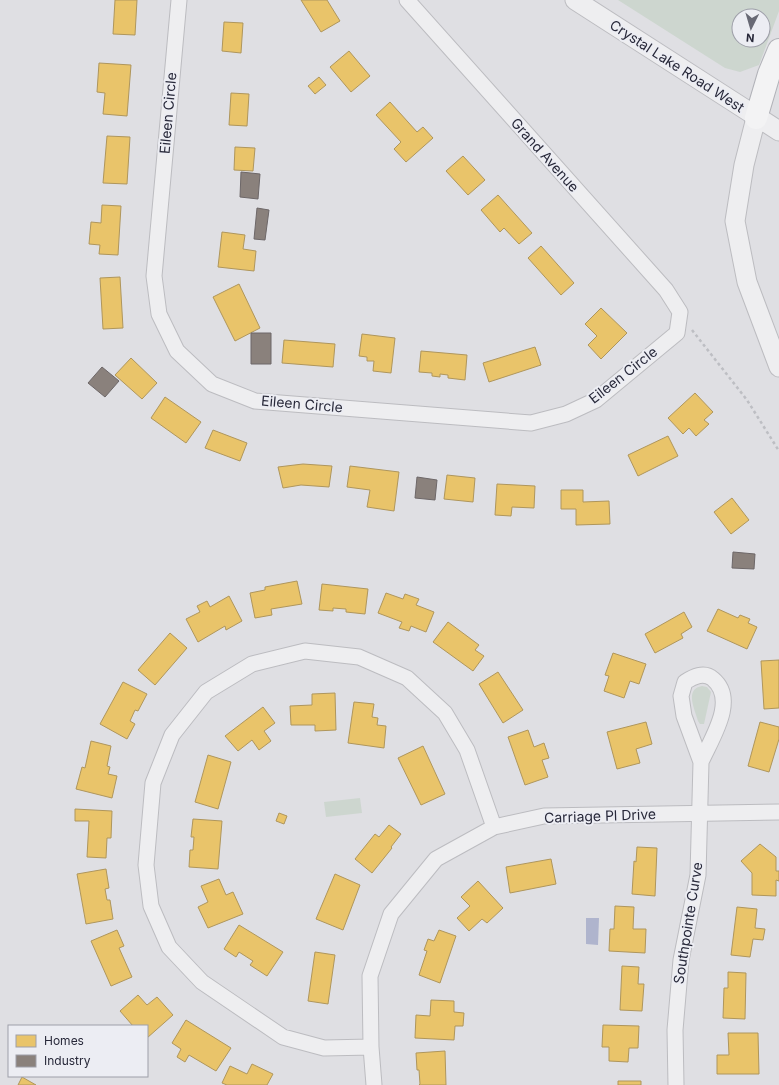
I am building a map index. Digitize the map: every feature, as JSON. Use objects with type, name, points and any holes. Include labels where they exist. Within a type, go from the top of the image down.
[{"type":"highway","points":[[756,118],[769,74],[779,50]]},
{"type":"street","name":"Eileen Circle","points":[[179,0],[154,276],[159,314],[178,351],[212,384],[255,401],[531,423],[566,414],[596,400],[677,332],[679,317]]},
{"type":"street","name":"Grand Avenue","points":[[407,0],[666,290],[679,317]]},
{"type":"street","name":"Crystal Lake Road West","points":[[575,0],[779,132]]},
{"type":"street","points":[[756,118],[744,165],[735,221],[747,282],[779,367]]},
{"type":"street","points":[[370,1047],[324,1048],[283,1037],[202,982],[169,947],[151,906],[146,865],[153,783],[172,735],[206,692],[252,664],[305,651],[360,657],[407,678],[445,713],[467,750],[494,827]]},
{"type":"street","name":"Southpointe Curve","points":[[676,1085],[674,1030],[681,960],[698,875],[701,762],[684,716],[681,696],[685,682],[695,675],[711,677],[719,685],[724,698],[720,720],[701,762]]},
{"type":"street","name":"Carriage Pl Drive","points":[[374,1085],[370,1047],[370,976],[391,914],[436,860],[494,827],[544,816],[779,812]]},
{"type":"path","points":[[679,317],[689,326],[747,400],[779,451]]},
{"type":"shaded area","points":[[618,0],[779,0],[779,11],[771,33],[771,8],[731,8],[731,48],[765,48],[759,65],[740,72],[725,68]]},
{"type":"shaded area","points":[[702,686],[707,687],[711,692],[704,724],[700,724],[693,706],[692,695],[693,691]]},
{"type":"shaded area","points":[[360,798],[362,813],[326,817],[324,802]]},
{"type":"water","points":[[586,918],[599,918],[598,945],[586,944]]},
{"type":"building: Homes","points":[[115,0],[137,0],[135,35],[113,34]]},
{"type":"building: Homes","points":[[301,0],[327,0],[340,21],[321,32]]},
{"type":"building: Homes","points":[[224,22],[243,23],[241,53],[222,51]]},
{"type":"building: Homes","points":[[349,51],[370,76],[351,92],[330,67]]},
{"type":"building: Homes","points":[[99,63],[131,65],[127,116],[103,114],[105,93],[97,92]]},
{"type":"building: Homes","points":[[319,77],[326,85],[315,94],[308,86]]},
{"type":"building: Homes","points":[[231,93],[249,94],[247,126],[229,125]]},
{"type":"building: Homes","points":[[390,102],[417,132],[423,127],[433,138],[406,162],[394,149],[401,142],[376,115]]},
{"type":"building: Homes","points":[[107,136],[130,137],[127,184],[103,183]]},
{"type":"building: Homes","points":[[235,147],[255,148],[253,171],[234,170]]},
{"type":"building: Homes","points":[[463,156],[485,180],[468,195],[446,171]]},
{"type":"building: Homes","points":[[498,195],[532,233],[519,244],[504,228],[500,232],[481,210]]},
{"type":"building: Homes","points":[[102,205],[121,206],[118,255],[99,254],[100,245],[89,244],[91,222],[101,223]]},
{"type":"building: Homes","points":[[222,232],[245,235],[243,249],[256,251],[254,271],[218,267]]},
{"type":"building: Homes","points":[[541,246],[574,283],[561,295],[528,258]]},
{"type":"building: Homes","points":[[120,277],[123,328],[103,329],[100,278]]},
{"type":"building: Homes","points":[[239,284],[260,328],[235,341],[213,297]]},
{"type":"building: Homes","points":[[601,308],[627,333],[601,359],[588,345],[597,336],[585,324]]},
{"type":"building: Homes","points":[[362,334],[395,338],[391,373],[373,371],[374,361],[367,361],[367,357],[359,356]]},
{"type":"building: Homes","points":[[284,340],[335,344],[333,367],[282,363]]},
{"type":"building: Homes","points":[[535,347],[541,365],[489,382],[483,363]]},
{"type":"building: Homes","points":[[421,351],[467,355],[465,380],[448,378],[448,375],[440,374],[440,377],[432,376],[432,373],[419,372]]},
{"type":"building: Homes","points":[[131,358],[157,383],[142,399],[115,375]]},
{"type":"building: Homes","points":[[695,393],[713,412],[704,420],[709,424],[696,436],[689,428],[683,434],[668,418]]},
{"type":"building: Homes","points":[[165,397],[201,422],[186,443],[151,418]]},
{"type":"building: Homes","points":[[213,430],[247,443],[240,461],[205,448]]},
{"type":"building: Homes","points":[[668,436],[678,456],[638,476],[628,455]]},
{"type":"building: Homes","points":[[303,464],[332,466],[329,487],[301,485],[283,488],[278,467]]},
{"type":"building: Homes","points":[[350,466],[399,472],[394,511],[367,507],[370,490],[347,487]]},
{"type":"building: Homes","points":[[447,475],[475,478],[473,502],[444,499]]},
{"type":"building: Homes","points":[[497,484],[535,486],[534,508],[512,507],[511,516],[495,515]]},
{"type":"building: Homes","points":[[561,490],[583,490],[583,502],[609,501],[610,524],[576,525],[576,509],[561,509]]},
{"type":"building: Homes","points":[[732,498],[749,520],[731,534],[714,512]]},
{"type":"building: Homes","points":[[297,581],[302,604],[271,609],[272,615],[255,618],[250,593],[265,590],[265,587]]},
{"type":"building: Homes","points":[[322,584],[368,589],[365,614],[346,612],[346,609],[333,608],[333,611],[319,610]]},
{"type":"building: Homes","points":[[386,593],[403,599],[405,594],[419,599],[416,605],[434,612],[426,632],[411,626],[409,631],[399,628],[402,622],[378,613]]},
{"type":"building: Homes","points":[[229,596],[242,621],[226,630],[225,626],[198,642],[186,619],[200,612],[197,606],[207,601],[210,607]]},
{"type":"building: Homes","points":[[718,609],[738,618],[740,615],[750,619],[748,623],[757,627],[747,649],[707,631]]},
{"type":"building: Homes","points":[[684,612],[692,627],[681,634],[683,638],[655,653],[645,634]]},
{"type":"building: Homes","points":[[448,622],[479,645],[475,650],[484,656],[473,671],[433,642]]},
{"type":"building: Homes","points":[[170,633],[187,648],[155,685],[138,670]]},
{"type":"building: Homes","points":[[613,653],[646,664],[639,684],[630,681],[624,698],[604,691],[609,676],[605,675]]},
{"type":"building: Homes","points":[[779,660],[779,708],[764,709],[761,661]]},
{"type":"building: Homes","points":[[498,672],[523,710],[503,723],[479,684]]},
{"type":"building: Homes","points":[[123,682],[147,694],[138,711],[135,710],[130,721],[135,724],[127,739],[100,724]]},
{"type":"building: Homes","points":[[335,693],[336,730],[315,731],[315,725],[291,725],[290,706],[312,705],[312,694]]},
{"type":"building: Homes","points":[[354,702],[374,704],[372,717],[378,718],[377,725],[386,726],[384,748],[348,743]]},
{"type":"building: Homes","points":[[263,707],[275,723],[264,731],[271,741],[259,750],[252,740],[238,751],[225,736]]},
{"type":"building: Homes","points":[[646,722],[652,744],[636,749],[640,763],[617,769],[607,732]]},
{"type":"building: Homes","points":[[760,722],[779,727],[779,739],[769,772],[748,766]]},
{"type":"building: Homes","points":[[528,730],[534,747],[544,743],[549,758],[542,760],[548,777],[525,785],[508,737]]},
{"type":"building: Homes","points":[[91,741],[111,746],[107,766],[110,767],[108,774],[117,776],[112,798],[76,789],[82,767],[85,768]]},
{"type":"building: Homes","points":[[423,746],[445,794],[421,805],[398,758]]},
{"type":"building: Homes","points":[[208,755],[231,762],[218,809],[195,802]]},
{"type":"building: Homes","points":[[75,809],[112,811],[111,838],[107,838],[106,858],[87,857],[89,821],[75,821]]},
{"type":"building: Homes","points":[[279,813],[287,816],[284,824],[276,821]]},
{"type":"building: Homes","points":[[193,819],[222,821],[218,869],[189,867],[190,850],[193,850],[194,837],[191,837]]},
{"type":"building: Homes","points":[[389,825],[401,834],[372,873],[355,859],[375,834],[379,837]]},
{"type":"building: Homes","points":[[760,844],[776,857],[776,871],[779,871],[779,881],[776,880],[776,896],[752,895],[752,873],[741,861]]},
{"type":"building: Homes","points":[[637,847],[657,848],[655,896],[632,894],[634,861],[636,862]]},
{"type":"building: Homes","points":[[551,859],[556,884],[510,893],[506,867]]},
{"type":"building: Homes","points":[[106,869],[109,888],[105,889],[107,900],[110,900],[113,919],[86,924],[77,874]]},
{"type":"building: Homes","points":[[335,874],[360,885],[343,930],[316,919]]},
{"type":"building: Homes","points":[[219,879],[226,895],[233,892],[243,914],[208,928],[198,907],[208,902],[201,886]]},
{"type":"building: Homes","points":[[478,881],[503,908],[487,923],[482,919],[469,931],[457,918],[470,906],[461,897]]},
{"type":"building: Homes","points":[[615,906],[634,907],[633,929],[646,929],[645,953],[609,951],[610,929],[614,929]]},
{"type":"building: Homes","points":[[737,907],[757,909],[755,928],[765,929],[763,940],[753,939],[750,957],[731,955]]},
{"type":"building: Homes","points":[[239,925],[283,952],[267,976],[250,965],[253,961],[239,952],[236,957],[224,949]]},
{"type":"building: Homes","points":[[117,930],[124,946],[119,948],[132,977],[111,986],[91,941]]},
{"type":"building: Homes","points":[[439,930],[456,936],[440,983],[419,975],[427,951],[424,950],[428,939],[434,941]]},
{"type":"building: Homes","points":[[315,952],[335,955],[328,1004],[308,1001]]},
{"type":"building: Homes","points":[[622,966],[639,967],[638,984],[644,984],[642,1011],[620,1010]]},
{"type":"building: Homes","points":[[728,972],[746,973],[745,1019],[723,1018],[724,988],[728,988]]},
{"type":"building: Homes","points":[[138,995],[147,1005],[157,997],[173,1015],[148,1037],[148,1025],[132,1025],[120,1011]]},
{"type":"building: Homes","points":[[431,1000],[454,1001],[454,1012],[464,1013],[463,1026],[455,1026],[454,1040],[415,1038],[416,1015],[430,1016]]},
{"type":"building: Homes","points":[[186,1020],[231,1048],[216,1071],[189,1055],[185,1062],[177,1057],[181,1049],[172,1043]]},
{"type":"building: Homes","points":[[603,1025],[639,1026],[638,1048],[629,1048],[628,1062],[609,1061],[609,1047],[602,1047]]},
{"type":"building: Homes","points":[[728,1033],[758,1033],[759,1074],[717,1074],[717,1055],[729,1055]]},
{"type":"building: Homes","points":[[445,1051],[446,1085],[419,1085],[419,1070],[417,1070],[416,1053]]},
{"type":"building: Homes","points":[[252,1064],[273,1074],[267,1085],[227,1085],[222,1083],[230,1066],[247,1074]]},
{"type":"building: Homes","points":[[22,1077],[36,1085],[18,1085]]},
{"type":"building: Homes","points":[[618,1081],[641,1081],[641,1085],[618,1085]]},
{"type":"building: Industry","points":[[241,172],[260,174],[258,199],[240,197]]},
{"type":"building: Industry","points":[[257,208],[269,210],[265,240],[254,239]]},
{"type":"building: Industry","points":[[251,333],[271,333],[271,364],[251,364]]},
{"type":"building: Industry","points":[[102,367],[119,381],[105,397],[88,383]]},
{"type":"building: Industry","points":[[417,477],[437,480],[435,500],[415,498]]},
{"type":"building: Industry","points":[[733,552],[755,554],[754,569],[732,568]]}]
